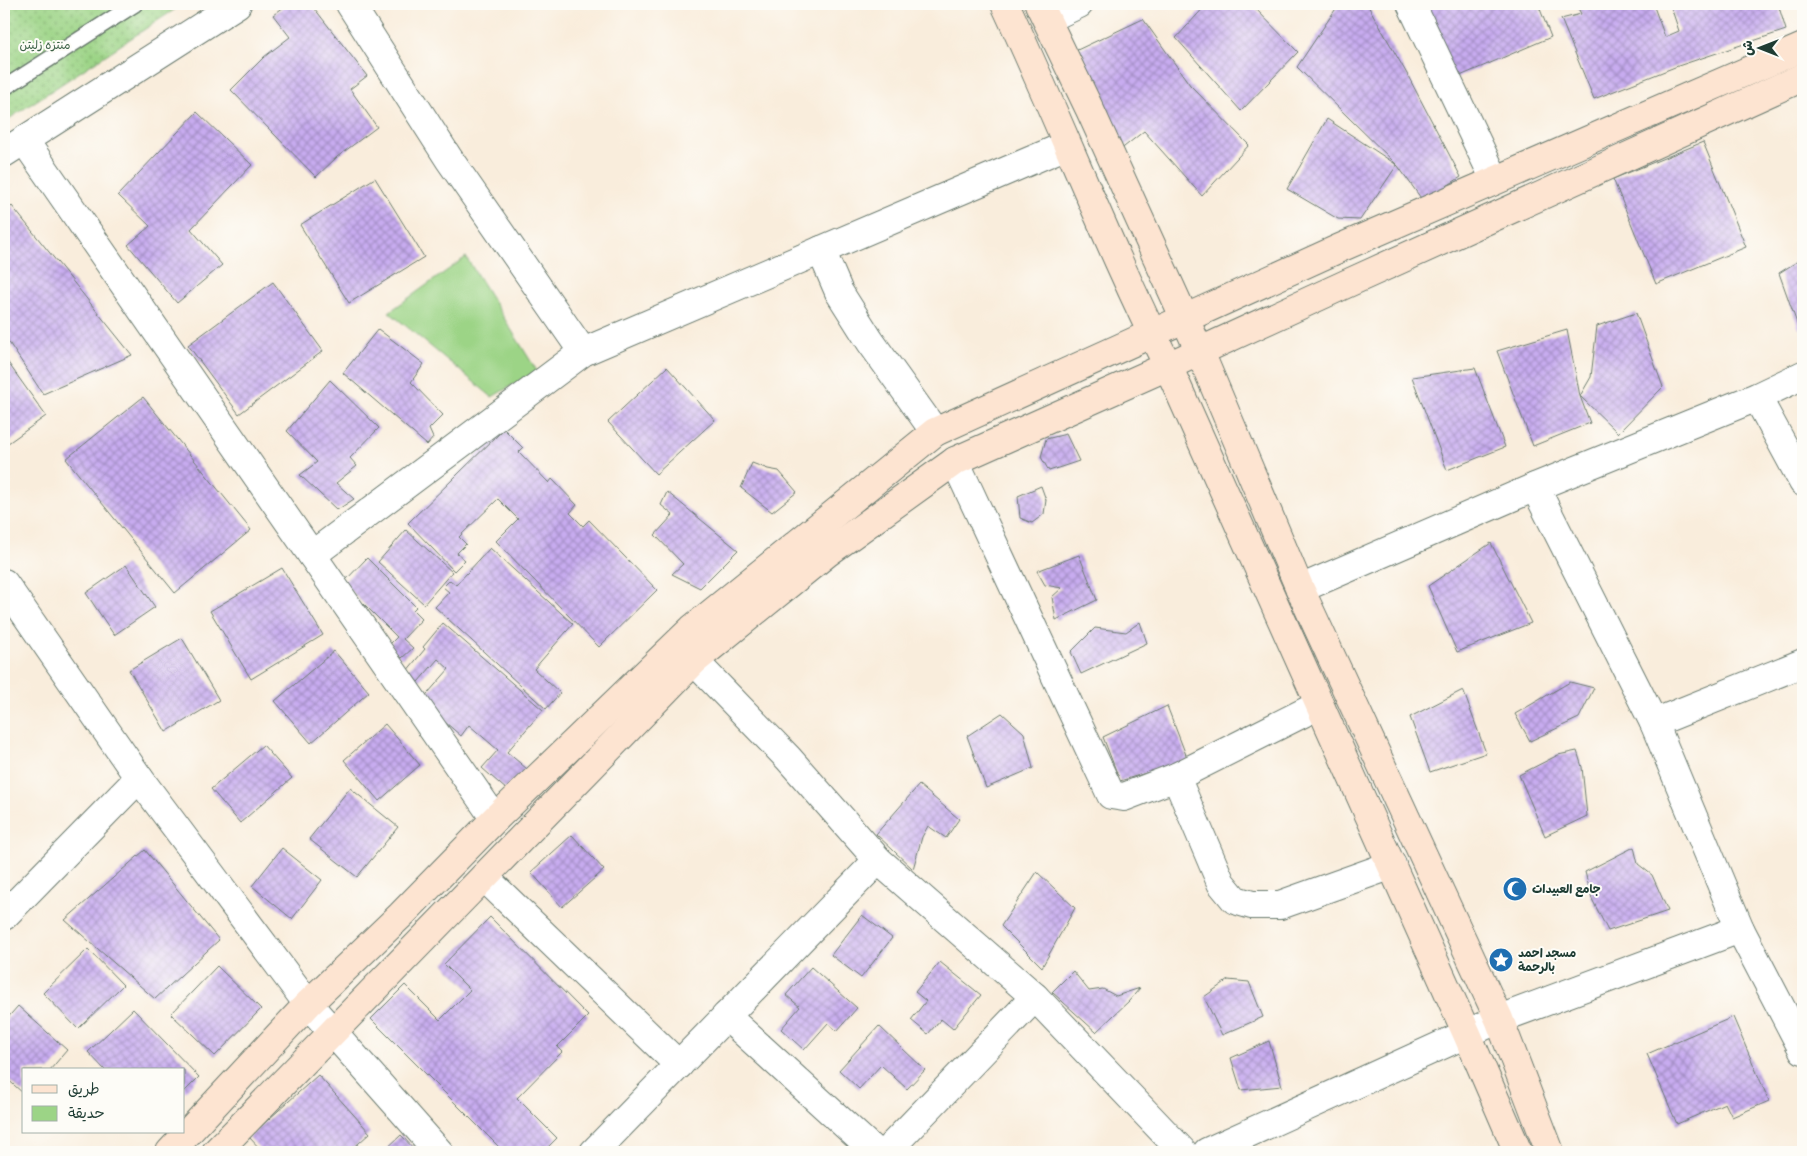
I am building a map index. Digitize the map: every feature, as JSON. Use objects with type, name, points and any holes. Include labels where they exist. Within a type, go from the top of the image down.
[{"type":"main road","points":[[1005,4],[1468,1034],[1518,1152]]},
{"type":"main road","points":[[1043,12],[1090,110],[1200,352],[1300,589],[1498,1019],[1550,1152]]},
{"type":"main road","points":[[170,1152],[308,1004],[401,915],[495,818],[692,629],[935,432],[1495,180],[1803,47]]},
{"type":"main road","points":[[216,1152],[694,661],[827,553],[955,461],[1200,352],[1803,77]]},
{"type":"street","points":[[237,4],[14,147],[312,555],[495,818]]},
{"type":"street","points":[[350,4],[449,159],[583,352]]},
{"type":"street","points":[[1043,12],[1079,4]]},
{"type":"street","points":[[1411,4],[1495,180]]},
{"type":"street","points":[[312,555],[583,352],[1067,144]]},
{"type":"street","points":[[821,250],[839,292],[864,333],[935,432]]},
{"type":"street","points":[[1300,589],[1535,487],[1757,396],[1803,375]]},
{"type":"street","points":[[1757,396],[1803,482]]},
{"type":"street","points":[[955,461],[1112,795],[1124,797],[1176,776],[1319,705]]},
{"type":"street","points":[[1535,487],[1654,723],[1740,929],[1803,1050]]},
{"type":"street","points":[[6,590],[139,778],[308,1004],[439,1152]]},
{"type":"street","points":[[694,661],[788,758],[878,860],[1035,997],[1183,1152]]},
{"type":"street","points":[[1654,723],[1803,663]]},
{"type":"street","points":[[1176,776],[1221,883],[1235,900],[1252,905],[1280,905],[1392,865]]},
{"type":"street","points":[[4,916],[139,778]]},
{"type":"street","points":[[594,1152],[878,860]]},
{"type":"street","points":[[484,877],[679,1065]]},
{"type":"street","points":[[1207,1152],[1498,1019],[1740,929]]},
{"type":"street","points":[[886,1152],[1035,997]]},
{"type":"street","points":[[726,1016],[875,1152]]},
{"type":"lane","points":[[4,88],[135,4]]},
{"type":"green space","name":"منتزه زليتن","points":[[4,4],[183,4],[4,122]]},
{"type":"green space","points":[[466,257],[537,371],[492,397],[389,312]]},
{"type":"building","points":[[288,4],[311,4],[367,76],[350,89],[377,127],[337,157],[316,177],[231,90],[264,57],[290,37],[273,15]]},
{"type":"building","points":[[1207,4],[1251,4],[1298,52],[1241,111],[1176,38]]},
{"type":"building","points":[[1339,4],[1367,4],[1407,74],[1461,177],[1423,201],[1398,166],[1297,67]]},
{"type":"building","points":[[1422,4],[1538,4],[1551,37],[1453,79]]},
{"type":"building","points":[[1576,4],[1653,4],[1665,37],[1679,31],[1670,4],[1778,4],[1786,30],[1675,67],[1594,99],[1561,19],[1581,14]]},
{"type":"building","points":[[1143,19],[1190,85],[1249,145],[1202,196],[1144,131],[1119,151],[1073,52]]},
{"type":"building","points":[[197,112],[252,165],[191,229],[222,265],[177,303],[128,245],[150,226],[118,195]]},
{"type":"building","points":[[1327,119],[1397,165],[1360,220],[1338,219],[1287,189]]},
{"type":"building","points":[[1703,142],[1746,247],[1656,284],[1613,179]]},
{"type":"building","points":[[375,178],[424,257],[349,303],[300,225]]},
{"type":"building","points":[[12,206],[132,355],[43,394],[4,335],[4,213]]},
{"type":"building","points":[[1803,258],[1803,327],[1799,329],[1779,273]]},
{"type":"building","points":[[273,282],[323,351],[239,414],[188,345]]},
{"type":"building","points":[[1636,313],[1663,387],[1618,433],[1580,396],[1591,377],[1597,326]]},
{"type":"building","points":[[378,329],[424,364],[411,382],[443,415],[429,429],[433,438],[427,445],[343,373]]},
{"type":"building","points":[[1567,330],[1580,396],[1590,423],[1533,446],[1497,351]]},
{"type":"building","points":[[4,357],[46,416],[4,446]]},
{"type":"building","points":[[667,367],[715,420],[656,474],[608,422]]},
{"type":"building","points":[[1475,368],[1505,447],[1447,470],[1412,377]]},
{"type":"building","points":[[330,380],[379,428],[350,458],[357,466],[336,483],[354,499],[337,510],[300,475],[317,462],[287,431]]},
{"type":"building","points":[[143,397],[251,530],[175,593],[66,459]]},
{"type":"building","points":[[504,429],[523,448],[519,452],[549,483],[552,479],[577,505],[570,513],[583,526],[589,520],[657,590],[599,647],[496,541],[518,519],[498,499],[459,537],[466,544],[457,553],[465,560],[454,571],[408,523]]},
{"type":"building","points":[[1066,434],[1079,461],[1049,471],[1041,457],[1046,439]]},
{"type":"building","points":[[752,463],[779,471],[797,492],[772,512],[741,488]]},
{"type":"building","points":[[1041,486],[1046,500],[1044,514],[1032,523],[1020,518],[1018,496]]},
{"type":"building","points":[[667,492],[738,550],[700,588],[672,574],[683,564],[655,535],[673,515],[661,505]]},
{"type":"building","points":[[406,530],[452,572],[424,604],[378,562]]},
{"type":"building","points":[[1491,543],[1531,623],[1457,652],[1428,586]]},
{"type":"building","points":[[490,548],[573,624],[534,669],[560,693],[546,709],[435,607],[449,592],[443,587],[450,580],[456,585]]},
{"type":"building","points":[[1079,555],[1097,600],[1056,620],[1052,597],[1062,588],[1045,585],[1037,571]]},
{"type":"building","points":[[367,558],[416,607],[413,610],[422,619],[403,639],[413,648],[402,658],[389,645],[397,637],[343,583]]},
{"type":"building","points":[[126,565],[155,607],[114,635],[86,593]]},
{"type":"building","points":[[282,568],[323,635],[251,679],[210,611]]},
{"type":"building","points":[[1140,622],[1147,643],[1081,674],[1071,652],[1095,628],[1126,632]]},
{"type":"building","points":[[443,623],[543,710],[507,752],[527,769],[508,791],[482,768],[498,750],[469,725],[461,736],[421,701],[449,669],[438,659],[418,682],[406,672]]},
{"type":"building","points":[[182,638],[219,700],[166,732],[129,670]]},
{"type":"building","points":[[334,651],[369,692],[311,743],[275,701]]},
{"type":"building","points":[[1570,682],[1594,688],[1579,718],[1530,741],[1515,714]]},
{"type":"building","points":[[1463,690],[1486,753],[1430,772],[1410,717]]},
{"type":"building","points":[[1167,706],[1188,760],[1120,781],[1103,737]]},
{"type":"building","points":[[1002,713],[1024,733],[1033,768],[986,788],[967,736]]},
{"type":"building","points":[[385,724],[420,765],[379,801],[344,760]]},
{"type":"building","points":[[263,745],[292,778],[240,823],[211,789]]},
{"type":"building","points":[[1577,751],[1582,767],[1587,816],[1545,836],[1519,775],[1558,755]]},
{"type":"building","points":[[919,785],[959,819],[946,838],[928,826],[922,837],[913,869],[876,834]]},
{"type":"building","points":[[350,788],[398,827],[357,877],[309,839]]},
{"type":"building","points":[[572,835],[604,870],[562,907],[531,872]]},
{"type":"building","points":[[1634,847],[1638,864],[1652,875],[1668,911],[1608,931],[1592,899],[1585,872]]},
{"type":"building","points":[[282,848],[322,880],[292,919],[252,886]]},
{"type":"building","points":[[145,850],[219,940],[155,999],[65,920]]},
{"type":"building","points":[[1037,872],[1075,908],[1042,967],[1001,926]]},
{"type":"building","points":[[862,915],[892,938],[861,978],[831,955]]},
{"type":"building","points":[[490,917],[588,1016],[557,1047],[562,1052],[517,1098],[557,1138],[543,1152],[504,1152],[371,1019],[405,985],[440,1020],[470,990],[444,964]]},
{"type":"building","points":[[88,949],[123,985],[78,1029],[43,993]]},
{"type":"building","points":[[940,962],[981,995],[953,1029],[941,1019],[928,1034],[911,1020],[926,1001],[915,992]]},
{"type":"building","points":[[217,966],[261,1009],[215,1056],[171,1014]]},
{"type":"building","points":[[811,967],[857,1008],[837,1031],[828,1023],[804,1050],[781,1029],[800,1007],[786,995]]},
{"type":"building","points":[[1073,971],[1089,991],[1103,989],[1116,996],[1140,988],[1096,1032],[1052,992]]},
{"type":"building","points":[[1228,980],[1249,982],[1263,1017],[1222,1035],[1204,997]]},
{"type":"building","points":[[18,1006],[67,1050],[52,1068],[22,1068],[22,1092],[4,1076],[4,1022]]},
{"type":"building","points":[[133,1009],[199,1077],[185,1091],[185,1068],[103,1068],[88,1052]]},
{"type":"building","points":[[1733,1017],[1769,1101],[1732,1117],[1725,1103],[1677,1124],[1647,1054]]},
{"type":"building","points":[[879,1026],[925,1070],[907,1089],[881,1065],[859,1089],[839,1070]]},
{"type":"building","points":[[1269,1041],[1282,1086],[1241,1090],[1231,1058]]},
{"type":"building","points":[[318,1075],[370,1133],[349,1152],[263,1152],[249,1137]]},
{"type":"building","points":[[401,1135],[417,1152],[383,1152]]},
{"type":"place","name":"جامع العبيدات","points":[[1515,889]]},
{"type":"place","name":"مسجد احمد بالرحمة","points":[[1501,960]]}]
